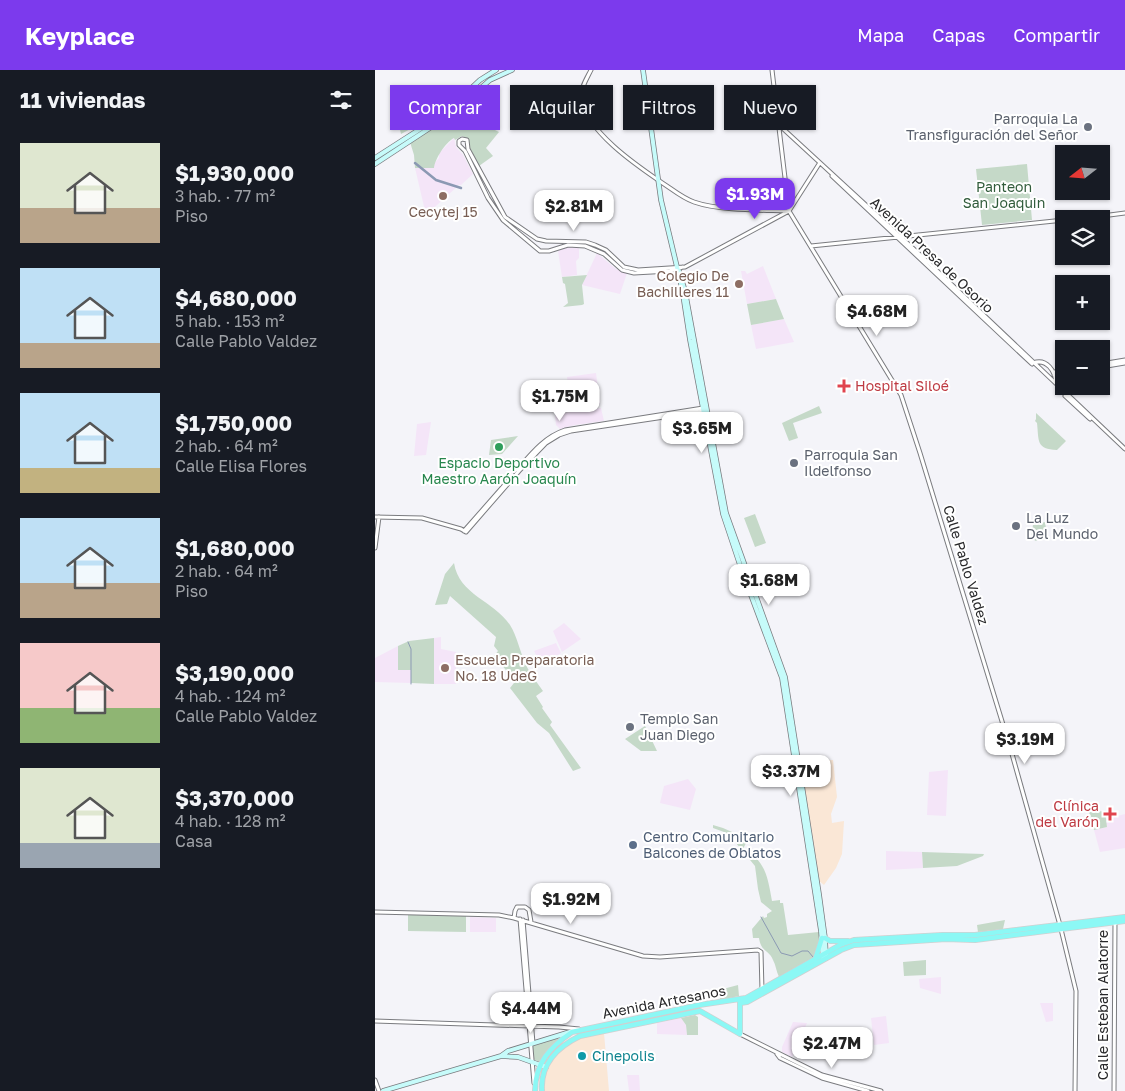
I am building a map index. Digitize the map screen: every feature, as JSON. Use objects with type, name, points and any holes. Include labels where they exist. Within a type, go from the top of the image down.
[{"type":"main road","points":[[375,158],[445,112],[480,80],[496,70]]},
{"type":"main road","points":[[375,164],[448,116],[490,80],[512,70]]},
{"type":"main road","points":[[643,70],[658,180],[685,291],[705,409],[726,513],[785,677],[824,938],[824,956]]},
{"type":"main road","points":[[824,956],[858,944],[946,939],[975,940],[1125,917]]},
{"type":"main road","points":[[1114,920],[1125,921]]},
{"type":"main road","points":[[824,938],[830,941],[849,942],[943,935],[975,935],[1061,927]]},
{"type":"main road","points":[[815,960],[824,938]]},
{"type":"main road","points":[[740,1034],[740,1001],[749,1001],[849,942]]},
{"type":"main road","name":"Avenida Artesanos","points":[[383,1091],[501,1056],[508,1051],[570,1030],[581,1030],[699,1005],[740,1001],[824,956]]},
{"type":"main road","name":"Avenida Artesanos","points":[[501,1056],[518,1057],[543,1066],[556,1051],[580,1036],[700,1011],[740,1034]]},
{"type":"main road","points":[[640,1023],[657,1018],[658,1014]]},
{"type":"main road","points":[[604,1030],[608,1024]]},
{"type":"main road","points":[[535,1090],[552,1047],[570,1030],[572,1036],[564,1045]]},
{"type":"main road","points":[[542,1091],[543,1066]]},
{"type":"street","points":[[591,70],[581,91],[583,105],[588,116],[615,147],[658,180],[686,199],[703,205],[789,211]]},
{"type":"street","name":"Calle Pablo Valdez","points":[[772,70],[774,85]]},
{"type":"street","name":"Calle Pablo Valdez","points":[[780,130],[789,211],[901,395],[1012,754],[1061,927],[1076,991],[1075,1091]]},
{"type":"street","name":"Avenida Presa de Osorio","points":[[784,130],[1055,385]]},
{"type":"street","points":[[679,268],[631,269],[624,266],[606,250],[595,245],[585,242],[537,239],[505,217],[493,202],[468,149],[467,140],[461,140],[459,145],[465,151],[493,202],[503,220],[540,251],[549,251],[568,245],[585,246],[605,254],[619,267],[628,272],[638,274],[679,268],[789,211],[818,163]]},
{"type":"street","points":[[1110,215],[1125,213]]},
{"type":"street","points":[[810,246],[1055,221]]},
{"type":"street","points":[[1110,364],[1125,361]]},
{"type":"street","name":"Avenida Presa de Osorio","points":[[1033,364],[1044,363],[1049,365],[1054,374]]},
{"type":"street","points":[[1054,374],[1055,385]]},
{"type":"street","name":"Avenida Presa de Osorio","points":[[1066,395],[1125,450]]},
{"type":"street","points":[[375,548],[377,517],[421,518],[465,532],[531,454],[544,441],[557,432],[606,422],[705,409]]},
{"type":"street","points":[[514,918],[517,907],[525,907],[529,910],[531,922]]},
{"type":"street","points":[[375,912],[499,915],[531,922],[643,956],[660,957],[760,950],[761,990]]},
{"type":"street","points":[[521,920],[535,1090]]},
{"type":"street","name":"Calle Esteban Alatorre","points":[[1114,920],[1114,1091]]},
{"type":"street","points":[[375,1021],[531,1026],[570,1030]]},
{"type":"street","points":[[740,1034],[822,1075],[881,1091]]},
{"type":"street","points":[[777,1054],[780,1058],[822,1078],[868,1091]]},
{"type":"street","points":[[375,1080],[379,1091]]},
{"type":"shaded area","points":[[454,138],[456,147],[463,155],[473,174],[426,215],[415,168],[431,167],[439,158],[439,153]]},
{"type":"shaded area","points":[[567,247],[579,247],[579,258],[576,261],[577,275],[562,277],[558,251]]},
{"type":"shaded area","points":[[597,253],[616,269],[627,273],[620,294],[582,285]]},
{"type":"shaded area","points":[[763,266],[776,299],[747,304],[741,271],[745,271],[747,274]]},
{"type":"shaded area","points":[[784,319],[794,342],[756,349],[751,325]]},
{"type":"shaded area","points":[[596,373],[600,404],[571,408],[567,377]]},
{"type":"shaded area","points":[[601,408],[604,421],[560,429],[556,425],[555,414]]},
{"type":"shaded area","points":[[431,422],[426,455],[414,456],[417,424]]},
{"type":"shaded area","points":[[564,623],[581,639],[562,652],[553,631]]},
{"type":"shaded area","name":"Escuela Preparatoria No. 18 UdeG","points":[[441,637],[441,649],[456,652],[456,684],[434,684],[434,638]]},
{"type":"shaded area","points":[[556,643],[561,653],[542,666],[534,651]]},
{"type":"shaded area","points":[[398,646],[398,669],[411,670],[411,683],[375,682],[375,658]]},
{"type":"shaded area","points":[[833,760],[837,797],[831,814],[832,823],[844,821],[842,854],[836,868],[824,885],[819,881],[800,762]]},
{"type":"shaded area","points":[[948,770],[946,816],[927,815],[929,772]]},
{"type":"shaded area","points":[[688,779],[696,789],[690,810],[660,803],[664,786]]},
{"type":"shaded area","points":[[1125,814],[1125,848],[1100,852],[1094,830],[1107,827],[1105,819]]},
{"type":"shaded area","points":[[886,851],[922,852],[923,868],[886,870]]},
{"type":"shaded area","points":[[470,917],[496,918],[496,932],[470,932]]},
{"type":"shaded area","points":[[941,977],[941,994],[920,988],[919,979]]},
{"type":"shaded area","points":[[1040,1003],[1053,1003],[1053,1021],[1046,1022]]},
{"type":"shaded area","points":[[886,1016],[889,1043],[874,1045],[871,1018]]},
{"type":"shaded area","points":[[681,1018],[686,1025],[687,1035],[657,1034],[657,1023]]},
{"type":"shaded area","points":[[793,1022],[807,1023],[792,1057],[782,1052],[782,1047]]},
{"type":"shaded area","points":[[604,1033],[609,1091],[544,1091],[544,1080],[548,1067],[559,1051],[579,1038]]},
{"type":"shaded area","points":[[627,1075],[639,1075],[640,1091],[629,1091]]},
{"type":"green space","points":[[400,130],[408,130],[401,134]]},
{"type":"green space","points":[[428,130],[495,130],[499,132],[486,148],[493,156],[479,166],[469,147],[469,139],[462,136],[455,140],[454,138],[444,147],[438,156],[434,168],[415,168],[410,142]]},
{"type":"green space","name":"Panteon San Joaquin","points":[[1027,164],[1032,220],[982,225],[976,169]]},
{"type":"green space","points":[[587,275],[582,285],[584,304],[563,307],[568,303],[562,277]]},
{"type":"green space","points":[[776,299],[784,319],[751,325],[747,304]]},
{"type":"green space","points":[[819,406],[822,413],[793,423],[798,438],[789,441],[782,423]]},
{"type":"green space","points":[[1036,413],[1066,441],[1057,450],[1045,448],[1040,443],[1037,423],[1035,421]]},
{"type":"green space","name":"Espacio Deportivo Maestro Aarón Joaquín","points":[[518,436],[502,454],[489,455],[491,440]]},
{"type":"green space","points":[[755,514],[766,543],[755,547],[744,518]]},
{"type":"green space","points":[[1045,522],[1047,535],[1040,537],[1036,541],[1031,538],[1033,525]]},
{"type":"green space","points":[[454,563],[462,583],[503,616],[510,625],[528,668],[543,691],[536,696],[552,722],[550,725],[581,768],[573,771],[549,733],[537,723],[510,688],[514,683],[511,679],[512,677],[494,656],[498,651],[494,646],[496,637],[450,596],[447,604],[435,605],[445,574]]},
{"type":"green space","points":[[434,638],[434,684],[411,683],[411,670],[398,670],[398,646],[409,641]]},
{"type":"green space","points":[[645,726],[657,751],[641,751],[625,739]]},
{"type":"green space","points":[[1105,811],[1107,827],[1094,830],[1089,812]]},
{"type":"green space","points":[[713,825],[748,839],[743,849],[757,859],[765,871],[772,901],[780,900],[780,903],[783,903],[788,935],[819,932],[820,939],[814,957],[779,977],[774,962],[761,946],[759,938],[753,938],[752,929],[763,916],[764,918],[767,917],[767,914],[772,911],[761,902],[755,866],[731,837],[713,828]]},
{"type":"green space","points":[[922,852],[984,854],[957,866],[923,868]]},
{"type":"green space","points":[[408,914],[466,915],[466,932],[408,931]]},
{"type":"green space","points":[[1005,920],[1003,929],[978,932],[977,925]]},
{"type":"green space","points":[[926,960],[926,975],[904,976],[903,962]]},
{"type":"green space","points":[[738,985],[739,996],[719,1000],[723,989]]},
{"type":"green space","points":[[695,1015],[698,1017],[698,1035],[687,1035],[686,1025],[681,1018]]},
{"type":"green space","points":[[565,1035],[540,1062],[533,1059],[532,1045]]},
{"type":"waterway","points":[[415,163],[436,180],[461,188]]},
{"type":"waterway","points":[[408,642],[411,649],[411,684]]},
{"type":"waterway","points":[[761,917],[781,953],[792,956],[802,951],[808,951],[813,957]]},
{"type":"place","name":"Parroquia La Transfiguración del Señor","points":[[1088,127]]},
{"type":"place","name":"Cecytej 15","points":[[443,196]]},
{"type":"place","name":"Colegio De Bachilleres 11","points":[[739,284]]},
{"type":"place","name":"Hospital Siloé","points":[[844,386]]},
{"type":"place","name":"Espacio Deportivo Maestro Aarón Joaquín","points":[[499,447]]},
{"type":"place","name":"Parroquia San Ildelfonso","points":[[794,463]]},
{"type":"place","name":"La Luz Del Mundo","points":[[1016,526]]},
{"type":"place","name":"Escuela Preparatoria No. 18 UdeG","points":[[445,668]]},
{"type":"place","name":"Templo San Juan Diego","points":[[630,727]]},
{"type":"place","name":"Clínica del Varón","points":[[1110,814]]},
{"type":"place","name":"Centro Comunitario Balcones de Oblatos","points":[[633,845]]},
{"type":"place","name":"Cinepolis","points":[[582,1056]]}]
